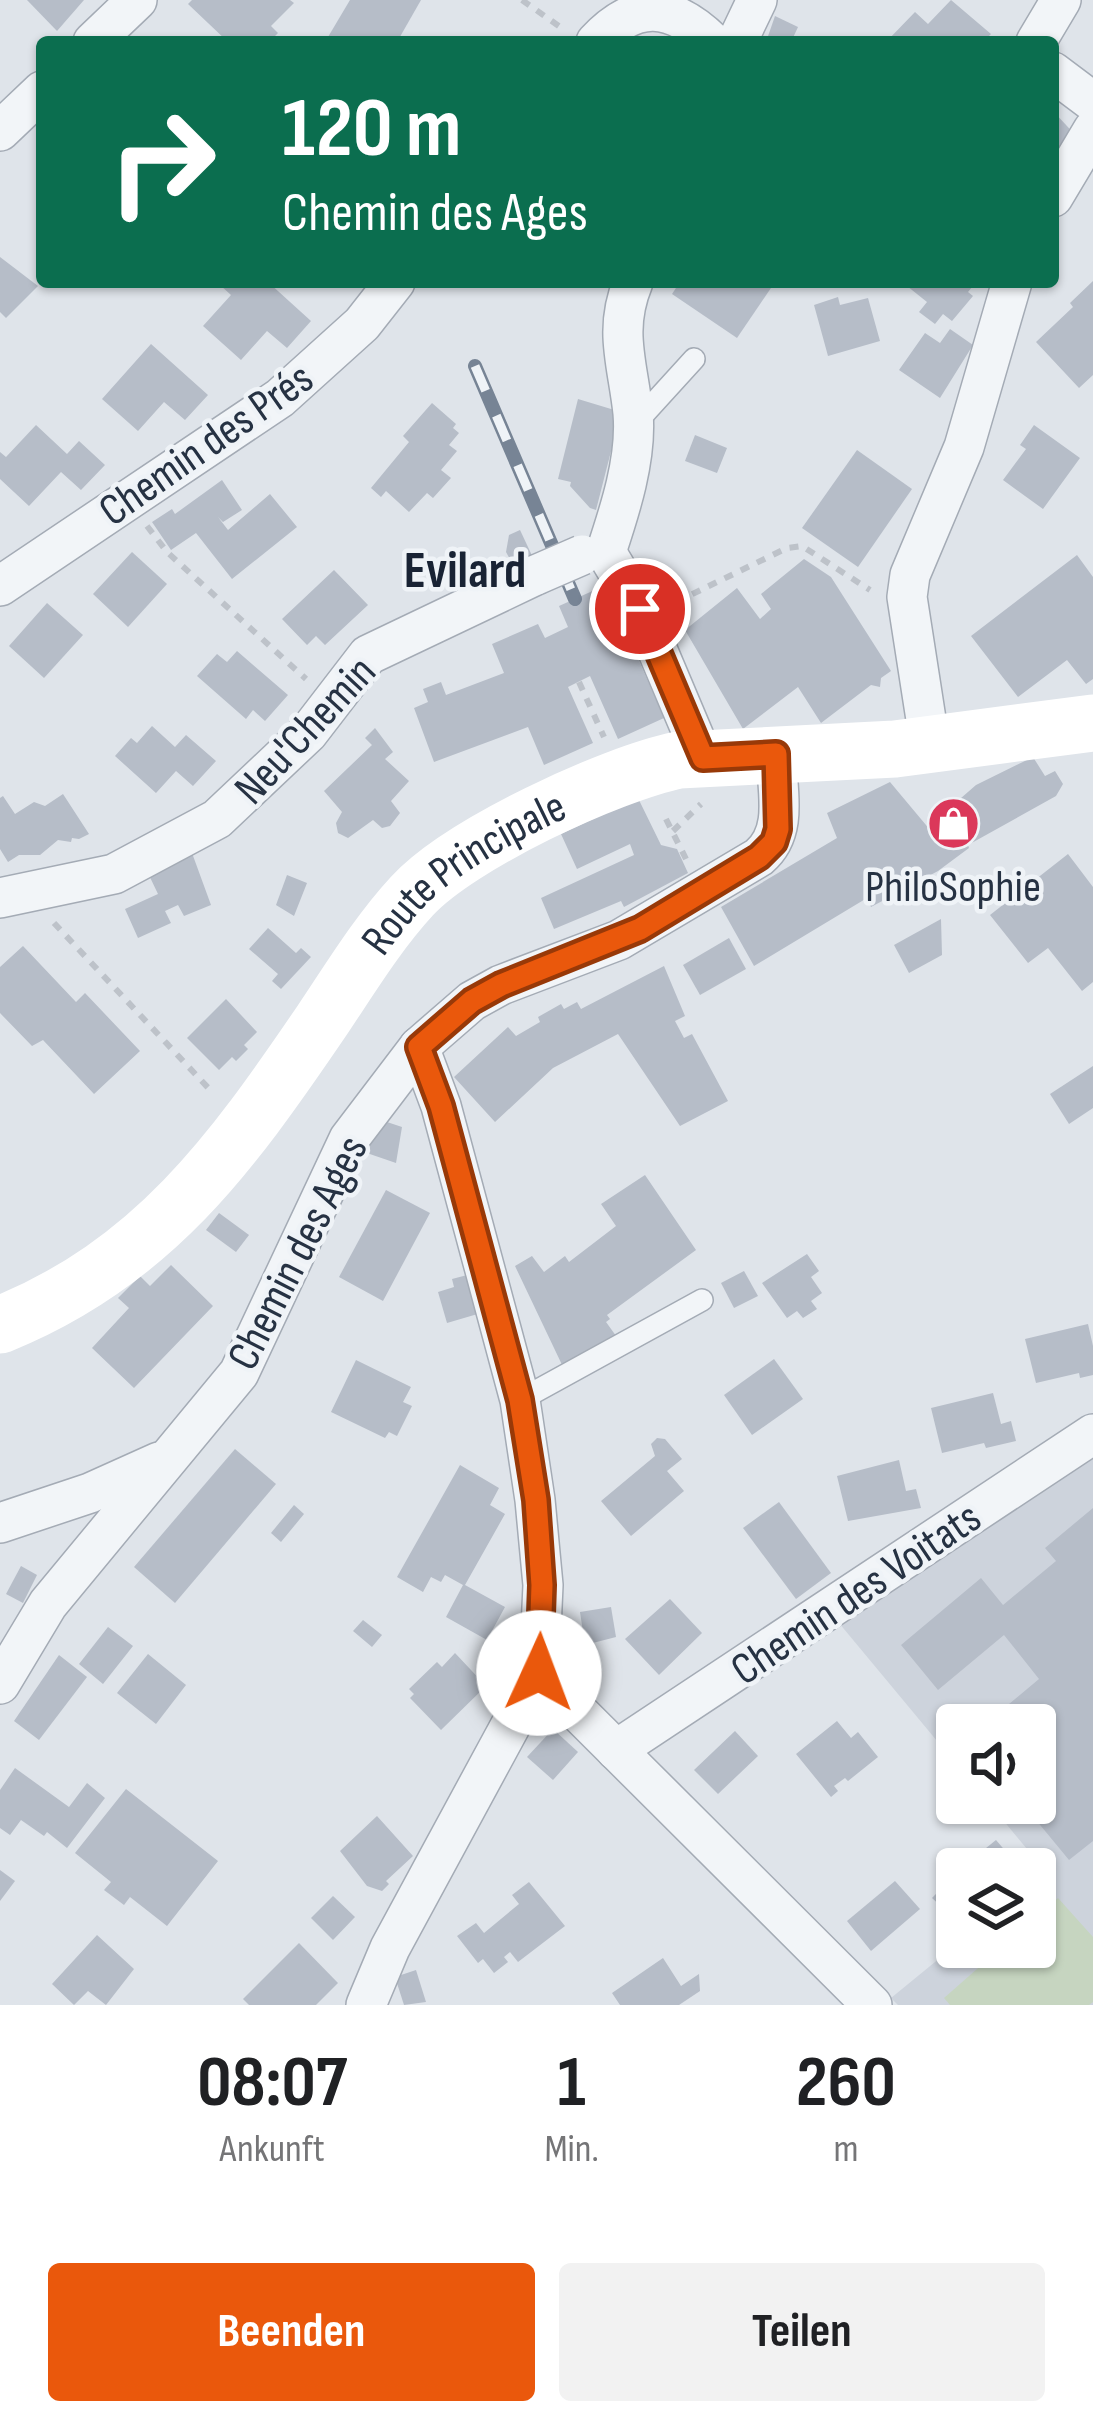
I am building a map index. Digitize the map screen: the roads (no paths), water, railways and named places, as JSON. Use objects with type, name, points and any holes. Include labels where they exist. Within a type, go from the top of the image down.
[{"type":"street","points":[[99,36],[137,0]]},
{"type":"street","points":[[739,36],[758,0]]},
{"type":"street","points":[[1040,36],[1061,0]]},
{"type":"street","points":[[583,36],[646,9],[674,13],[704,36]]},
{"type":"street","points":[[1059,76],[1093,102]]},
{"type":"street","points":[[0,131],[36,97]]},
{"type":"street","points":[[1059,187],[1093,130]]},
{"type":"street","name":"Chemin des Prés","points":[[0,586],[280,398],[362,323],[390,288]]},
{"type":"street","points":[[632,288],[621,340],[633,426],[631,451],[594,554],[640,609],[703,758]]},
{"type":"street","points":[[930,745],[907,597],[910,575],[964,448],[1010,288]]},
{"type":"street","name":"Neu'Chemin","points":[[14,896],[114,874],[218,819],[308,733],[368,655],[536,575],[594,554]]},
{"type":"street","name":"Route Principale","points":[[0,1325],[79,1288],[147,1237],[198,1188],[263,1107],[380,934],[441,869],[531,818],[653,765],[930,745],[1093,722]]},
{"type":"street","name":"Chemin des Ages","points":[[0,1684],[48,1604],[239,1373],[349,1138],[419,1047],[442,1024],[487,993],[530,971],[640,929],[759,857],[774,842],[778,829],[776,754]]},
{"type":"street","points":[[365,2005],[390,1948],[539,1673],[542,1585],[536,1500],[520,1400],[448,1129],[419,1047]]},
{"type":"street","name":"Chemin des Voitats","points":[[616,1750],[1093,1434]]},
{"type":"street","points":[[0,1523],[90,1493],[164,1460]]},
{"type":"street","points":[[539,1673],[872,2005]]},
{"type":"lane","points":[[633,426],[694,358]]},
{"type":"lane","points":[[520,1400],[702,1300]]},
{"type":"railway","points":[[475,366],[575,599]]},
{"type":"place","name":"PhiloSophie","points":[[953,824]]},
{"type":"district","name":"Evilard","points":[[465,569]]}]
